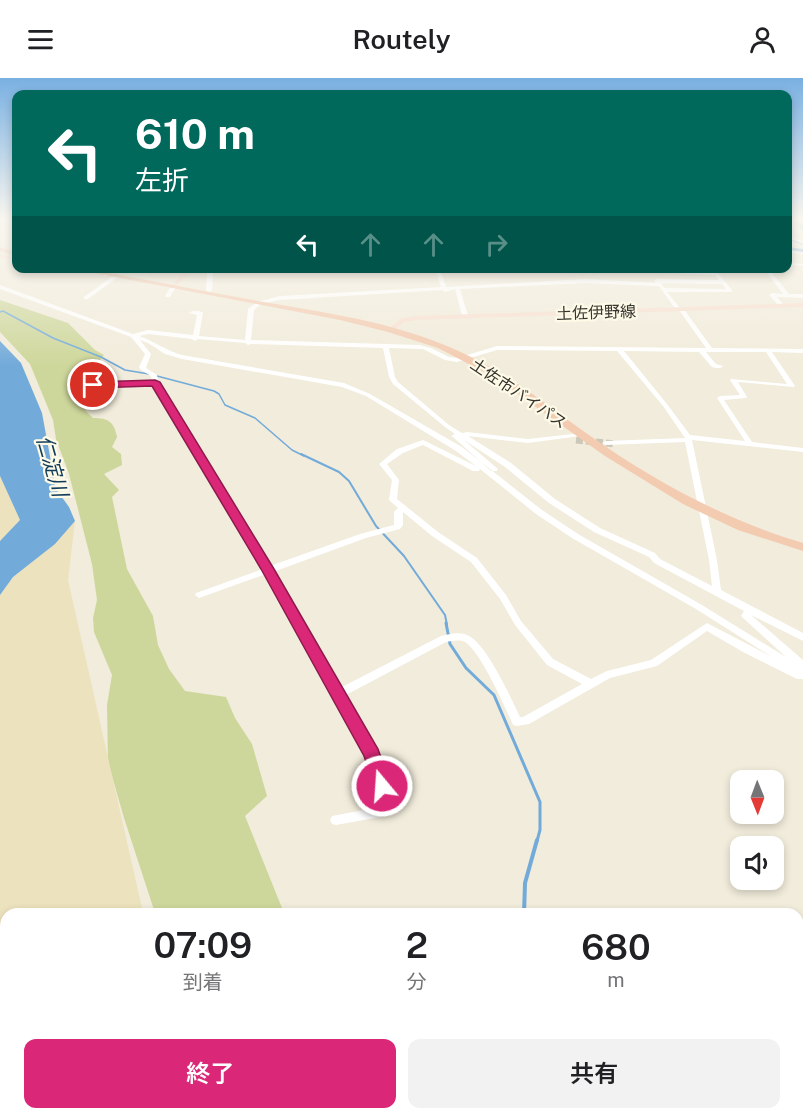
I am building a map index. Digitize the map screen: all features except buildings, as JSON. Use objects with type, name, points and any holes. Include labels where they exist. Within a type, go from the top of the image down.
[{"type":"highway","name":"土佐市バイパス","points":[[111,273],[394,328],[470,356],[508,374],[644,469],[700,505],[748,530],[803,547]]},
{"type":"highway","name":"土佐市バイパス","points":[[175,285],[264,302]]},
{"type":"highway","name":"土佐市バイパス","points":[[470,356],[578,437],[660,488],[700,505],[803,539]]},
{"type":"main road","points":[[175,285],[186,273]]},
{"type":"main road","name":"土佐伊野線","points":[[394,328],[408,319],[803,306]]},
{"type":"street","points":[[86,298],[111,273]]},
{"type":"street","points":[[209,290],[210,273]]},
{"type":"street","points":[[439,273],[445,290]]},
{"type":"street","points":[[652,273],[710,350]]},
{"type":"street","points":[[248,343],[251,309],[264,302],[330,294],[445,290],[585,281],[731,292],[717,274],[703,273]]},
{"type":"street","points":[[769,273],[787,296]]},
{"type":"street","points":[[660,286],[689,281],[723,282]]},
{"type":"street","points":[[689,281],[694,290]]},
{"type":"street","points":[[168,296],[175,285]]},
{"type":"street","points":[[0,287],[133,335],[167,353],[357,389],[434,434],[575,536],[717,618],[803,672]]},
{"type":"street","points":[[457,289],[465,316]]},
{"type":"street","points":[[782,306],[772,295],[803,296]]},
{"type":"street","points":[[192,313],[200,313],[195,339]]},
{"type":"street","points":[[133,335],[148,332],[195,339],[248,343],[386,348],[423,347],[452,360],[497,348],[803,351]]},
{"type":"street","points":[[133,335],[148,354],[143,369],[155,378],[372,754],[382,786],[386,811],[336,820]]},
{"type":"street","points":[[386,348],[395,383],[458,434],[508,465],[552,501],[588,524],[652,555],[657,561],[717,593],[798,630],[803,637]]},
{"type":"street","points":[[619,349],[665,405],[687,438],[713,560],[717,593]]},
{"type":"street","points":[[701,350],[714,366],[720,366]]},
{"type":"street","points":[[750,444],[720,398],[744,397],[733,380],[792,386],[767,350]]},
{"type":"street","points":[[93,385],[155,378]]},
{"type":"street","points":[[458,434],[456,438],[492,466],[495,471],[491,474]]},
{"type":"street","points":[[458,434],[539,442],[578,437]]},
{"type":"street","points":[[620,444],[687,438],[803,450]]},
{"type":"street","points":[[606,443],[665,440]]},
{"type":"street","points":[[491,474],[480,471],[427,444],[419,443],[400,451],[383,464],[396,478],[397,486],[393,500],[435,534],[474,560],[498,590],[518,623],[550,662],[591,684]]},
{"type":"street","points":[[199,595],[267,569],[397,527],[402,508]]},
{"type":"street","points":[[750,609],[746,616],[803,666]]},
{"type":"street","points":[[338,694],[448,638],[461,637],[473,643],[506,698],[517,722],[525,721],[607,675],[654,663],[707,626],[746,649],[803,677]]},
{"type":"green space","points":[[0,300],[68,323],[95,350],[104,355],[78,392],[84,409],[93,418],[110,422],[116,432],[117,437],[112,447],[121,454],[122,465],[104,474],[119,490],[112,497],[127,569],[153,616],[158,645],[169,669],[185,691],[226,697],[235,718],[252,744],[267,796],[245,816],[282,908],[153,908],[108,762],[107,705],[112,675],[94,632],[93,618],[97,600],[92,564],[69,474],[56,439],[53,420],[30,364],[0,332]]},
{"type":"sand","points":[[0,476],[20,520],[0,541]]},
{"type":"sand","points":[[75,521],[68,580],[142,908],[0,908],[0,595],[13,577],[55,544]]},
{"type":"water","name":"仁淀川","points":[[0,341],[21,363],[42,413],[56,489],[69,507],[75,521],[55,544],[13,577],[0,595],[0,541],[20,520],[0,476]]},
{"type":"waterway","points":[[0,312],[3,311],[53,338],[101,357],[125,370],[149,374]]},
{"type":"waterway","points":[[157,376],[214,391],[219,394],[225,405],[255,418],[292,450],[304,456]]},
{"type":"waterway","points":[[301,454],[339,472],[349,481],[376,526],[404,556],[445,615],[447,625]]},
{"type":"waterway","points":[[446,623],[450,644],[466,668],[494,695],[540,802],[540,830],[537,841]]},
{"type":"waterway","points":[[524,908],[525,883],[537,840]]},
{"type":"tunnel","points":[[576,440],[615,444]]},
{"type":"route","points":[[93,385],[155,382],[267,569],[372,754],[382,786]]}]
